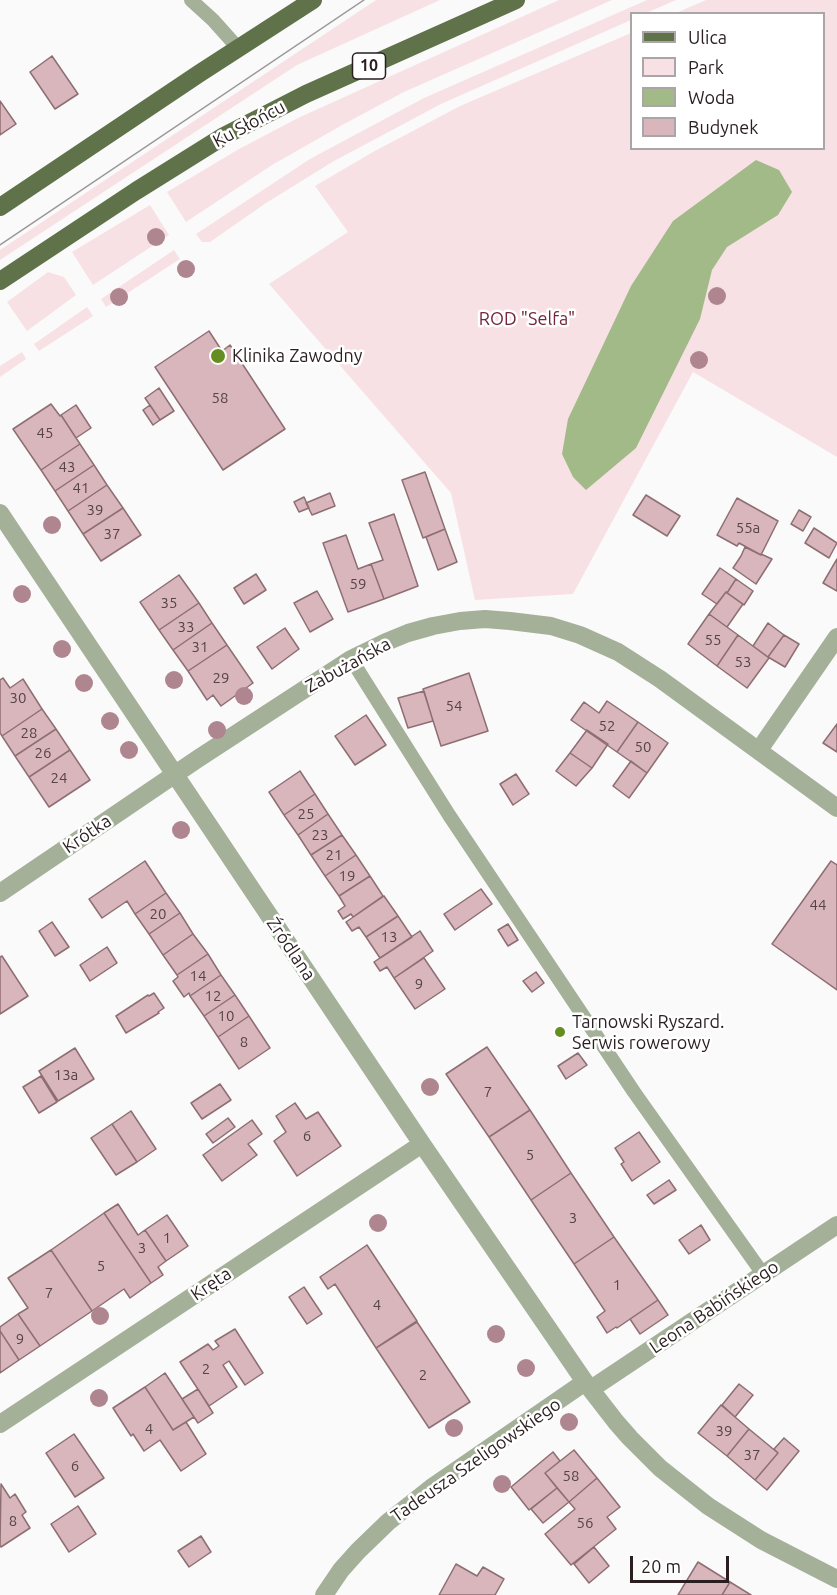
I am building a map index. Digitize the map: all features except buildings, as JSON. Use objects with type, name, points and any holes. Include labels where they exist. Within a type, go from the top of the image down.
[{"type":"main road","points":[[0,207],[313,0]]},
{"type":"main road","name":"Ku Słońcu","points":[[0,280],[224,135],[306,94],[516,0]]},
{"type":"street","name":"Źródlana","points":[[0,513],[422,1144],[588,1386],[630,1438],[660,1468],[691,1494],[743,1530],[837,1579]]},
{"type":"street","name":"Zabużańska","points":[[174,775],[351,660],[387,642],[408,633],[460,621],[510,621],[551,626],[580,635],[618,652],[660,679],[837,808]]},
{"type":"street","points":[[759,750],[837,637]]},
{"type":"street","name":"Krótka","points":[[0,893],[174,775]]},
{"type":"street","name":"Kręta","points":[[0,1424],[422,1144]]},
{"type":"street","name":"Leona Babińskiego","points":[[588,1386],[837,1225]]},
{"type":"street","name":"Tadeusza Szeligowskiego","points":[[324,1595],[341,1570],[388,1522],[432,1488],[588,1386]]},
{"type":"lane","points":[[191,0],[238,48]]},
{"type":"lane","points":[[351,660],[449,814],[634,1092],[763,1274]]},
{"type":"green space","points":[[376,0],[440,0],[297,65],[0,260],[0,250]]},
{"type":"green space","points":[[559,0],[612,0],[404,92],[272,165],[186,222],[167,192],[239,149],[298,118]]},
{"type":"green space","points":[[647,0],[676,0],[648,12],[630,12],[630,20],[441,104],[334,161],[266,203],[210,242],[202,242],[196,234],[310,159],[424,98]]},
{"type":"green space","name":"ROD \"Selfa\"","points":[[706,0],[837,0],[837,457],[693,372],[573,594],[475,600],[451,493],[269,284],[348,232],[315,186],[460,106],[630,33],[630,150],[825,150],[825,12],[678,12]]},
{"type":"green space","points":[[150,205],[169,235],[93,285],[72,252]]},
{"type":"green space","points":[[174,250],[180,259],[106,307],[101,299]]},
{"type":"green space","points":[[48,272],[64,277],[76,295],[27,331],[7,302]]},
{"type":"green space","points":[[87,307],[93,316],[39,351],[34,344]]},
{"type":"green space","points":[[22,352],[26,359],[0,377],[0,366]]},
{"type":"water","points":[[756,160],[779,170],[792,192],[778,215],[727,247],[712,270],[700,319],[636,448],[586,490],[573,477],[562,454],[568,419],[631,286],[673,221]]},
{"type":"tram line","points":[[0,245],[364,0]]},
{"type":"place","name":"Klinika Zawodny","points":[[218,356]]},
{"type":"place","name":"Tarnowski Ryszard. Serwis rowerowy","points":[[560,1032]]}]
